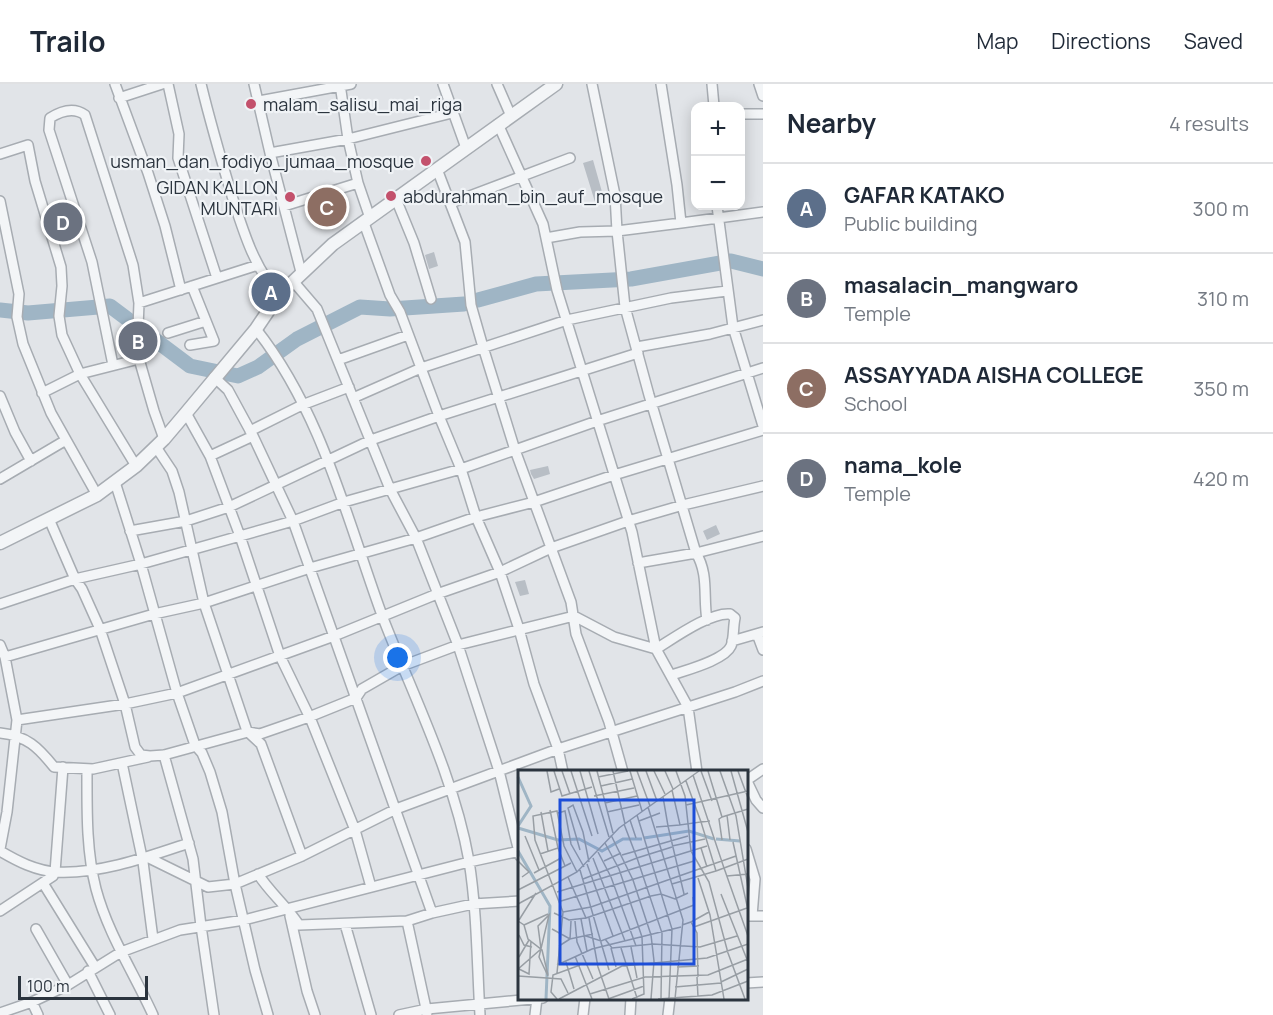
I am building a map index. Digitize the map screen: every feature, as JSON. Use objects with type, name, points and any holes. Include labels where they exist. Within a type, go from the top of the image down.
[{"type":"street","points":[[115,84],[165,226],[181,290]]},
{"type":"street","points":[[119,98],[162,84]]},
{"type":"street","points":[[168,84],[179,134],[178,158],[217,278]]},
{"type":"street","points":[[201,84],[218,151],[241,225],[267,282],[279,295]]},
{"type":"street","points":[[254,84],[284,206],[297,276],[326,329],[390,489],[416,538],[458,645],[499,771],[518,844]]},
{"type":"street","points":[[259,101],[351,84]]},
{"type":"street","points":[[443,84],[466,148]]},
{"type":"street","points":[[497,84],[511,116]]},
{"type":"street","points":[[592,84],[615,195],[626,307],[668,459],[696,553],[701,561],[706,581],[704,604],[707,620]]},
{"type":"street","points":[[661,84],[676,174],[681,224]]},
{"type":"street","points":[[712,84],[714,102]]},
{"type":"street","points":[[759,84],[763,96]]},
{"type":"street","points":[[340,85],[348,139],[358,183],[390,295],[400,312],[461,469],[476,517],[500,572],[534,684],[558,749],[563,770]]},
{"type":"street","points":[[0,543],[97,495],[136,466],[186,413],[256,329],[279,295],[297,276],[333,244],[553,85]]},
{"type":"street","points":[[113,365],[92,262],[49,130],[50,118],[72,110],[78,110],[85,115],[133,265],[139,303],[136,340],[139,358],[154,411],[160,443],[179,492],[204,603],[248,732],[261,744],[303,856]]},
{"type":"street","points":[[270,153],[348,139],[452,113]]},
{"type":"street","points":[[745,114],[763,114]]},
{"type":"street","points":[[498,124],[543,224],[557,290],[628,521],[656,649],[688,707],[697,770]]},
{"type":"street","points":[[0,154],[28,145],[35,181],[61,267],[59,316],[62,335],[80,374],[136,466]]},
{"type":"street","points":[[451,203],[570,158]]},
{"type":"street","points":[[436,169],[465,242],[471,305],[498,397],[571,602],[576,634],[622,770]]},
{"type":"street","points":[[284,206],[358,183]]},
{"type":"street","points":[[396,199],[414,243],[431,299]]},
{"type":"street","points":[[0,201],[14,266],[19,306],[17,317],[23,344],[42,393],[97,495]]},
{"type":"street","points":[[5,657],[154,614],[204,603],[361,552],[416,538],[476,517],[534,502],[763,428],[733,327],[718,210]]},
{"type":"street","points":[[546,238],[580,232],[617,231],[681,224],[763,212]]},
{"type":"street","points":[[139,303],[258,265]]},
{"type":"street","points":[[190,345],[214,340],[192,286]]},
{"type":"street","points":[[353,398],[421,368],[567,320],[671,297],[727,291]]},
{"type":"street","points":[[130,531],[186,521],[229,507],[370,440],[637,350],[763,320]]},
{"type":"street","points":[[168,333],[206,321]]},
{"type":"street","points":[[256,329],[277,357],[327,459],[383,616],[451,788],[469,862],[480,1015]]},
{"type":"street","points":[[338,360],[408,335]]},
{"type":"street","points":[[42,393],[80,374],[139,358]]},
{"type":"street","points":[[0,604],[75,579],[141,564],[293,521],[344,502],[461,469],[597,421],[763,368]]},
{"type":"street","points":[[217,374],[252,434],[293,521],[432,913]]},
{"type":"street","points":[[210,456],[302,405],[349,387]]},
{"type":"street","points":[[0,396],[3,413],[32,461]]},
{"type":"street","points":[[186,413],[210,456],[240,536],[280,656],[309,717],[355,830],[371,886]]},
{"type":"street","points":[[0,479],[66,440]]},
{"type":"street","points":[[115,482],[141,564],[177,693],[195,745],[202,753],[210,772],[222,812],[235,884],[268,1015]]},
{"type":"street","points":[[17,720],[125,704],[177,693],[500,572],[551,548],[628,521],[763,486]]},
{"type":"street","points":[[49,519],[100,629],[125,704],[135,747],[141,755],[150,756]]},
{"type":"street","points":[[638,563],[696,553],[763,536]]},
{"type":"street","points":[[0,733],[15,734],[38,747],[54,767],[87,769],[164,755],[248,732],[260,734],[356,698],[362,689],[402,666],[458,645],[574,616],[614,638],[656,649],[707,620],[724,614],[730,614],[735,618],[731,647],[726,653],[672,675]]},
{"type":"street","points":[[732,640],[760,633],[763,650]]},
{"type":"street","points":[[0,645],[5,657],[17,720],[8,812],[0,850],[20,863],[55,872],[92,869],[145,858],[189,843]]},
{"type":"street","points":[[145,858],[208,887],[235,884],[303,856],[396,809],[558,749],[763,681]]},
{"type":"street","points":[[164,755],[189,843],[197,883],[214,1015]]},
{"type":"street","points":[[122,763],[145,858],[153,939]]},
{"type":"street","points":[[0,911],[53,876],[55,872],[63,768]]},
{"type":"street","points":[[87,769],[87,816],[96,890],[121,952],[153,1015]]},
{"type":"street","points":[[748,778],[763,769]]},
{"type":"street","points":[[748,781],[756,800],[763,806]]},
{"type":"street","points":[[0,1013],[32,1002],[68,984],[121,952],[153,939],[201,927],[244,920],[419,874],[518,852]]},
{"type":"street","points":[[748,853],[755,879],[749,916],[763,916]]},
{"type":"street","points":[[258,874],[269,891],[288,908],[299,925],[407,921],[473,904],[518,901]]},
{"type":"street","points":[[43,883],[91,969],[110,1015]]},
{"type":"street","points":[[288,908],[307,991],[315,1015]]},
{"type":"street","points":[[407,921],[427,1012]]},
{"type":"street","points":[[345,924],[371,1015]]},
{"type":"street","points":[[36,928],[68,984]]},
{"type":"street","points":[[748,983],[763,982]]},
{"type":"street","points":[[399,1015],[480,1003],[523,1000]]},
{"type":"street","points":[[535,1015],[537,1000]]},
{"type":"street","points":[[583,1015],[585,1000]]},
{"type":"street","points":[[630,1015],[631,1000]]},
{"type":"street","points":[[668,1015],[670,1000]]},
{"type":"street","points":[[32,1002],[38,1015]]},
{"type":"building","points":[[593,160],[604,199],[595,202],[583,163]]},
{"type":"building","points":[[434,252],[438,266],[429,269],[425,255]]},
{"type":"building","points":[[548,466],[550,474],[534,479],[530,470]]},
{"type":"building","points":[[716,525],[720,534],[707,540],[703,531]]},
{"type":"building","points":[[525,580],[529,594],[520,596],[515,582]]},
{"type":"waterway","points":[[478,300],[536,284],[631,279],[731,261],[763,269]]},
{"type":"waterway","points":[[0,310],[28,313],[110,306],[190,366],[238,376],[258,367],[297,339],[360,307],[390,309],[464,304]]},
{"type":"place","name":"malam_salisu_mai_riga","points":[[251,104]]},
{"type":"place","name":"usman_dan_fodiyo_jumaa_mosque","points":[[426,161]]},
{"type":"place","name":"abdurahman_bin_auf_mosque","points":[[391,196]]},
{"type":"place","name":"GIDAN KALLON MUNTARI","points":[[290,197]]},
{"type":"place","name":"ASSAYYADA AISHA COLLEGE","points":[[327,207]]},
{"type":"place","name":"nama_kole","points":[[63,222]]},
{"type":"place","name":"GAFAR KATAKO","points":[[271,292]]},
{"type":"place","name":"masalacin_mangwaro","points":[[138,341]]}]
